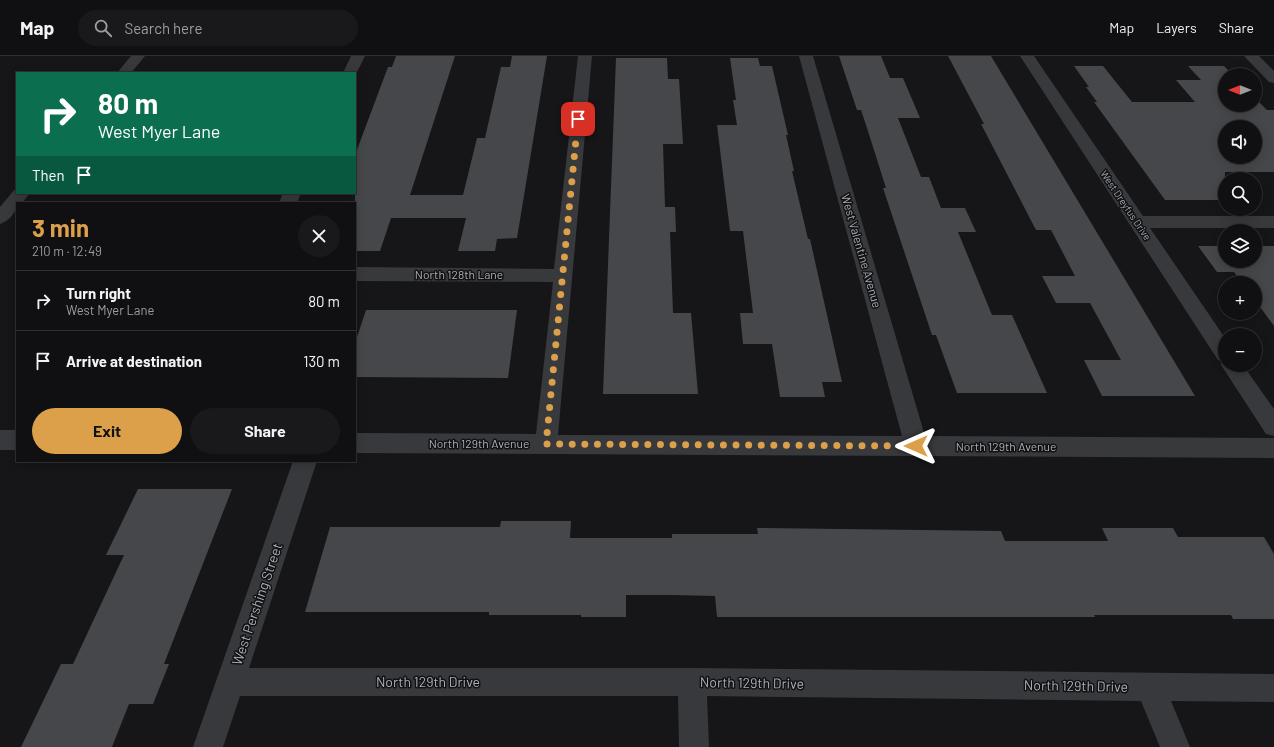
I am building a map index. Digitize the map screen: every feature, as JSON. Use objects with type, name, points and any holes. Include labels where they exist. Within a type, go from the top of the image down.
[{"type":"street","points":[[125,72],[138,56]]},
{"type":"street","points":[[350,72],[358,56]]},
{"type":"street","points":[[546,444],[585,56]]},
{"type":"street","name":"West Valentine Avenue","points":[[806,56],[916,446]]},
{"type":"street","name":"West Dreyfus Drive","points":[[1027,56],[1218,344]]},
{"type":"street","points":[[1251,56],[1274,79]]},
{"type":"street","points":[[0,218],[20,194]]},
{"type":"street","points":[[1136,222],[1274,222]]},
{"type":"street","name":"North 128th Lane","points":[[356,274],[563,276]]},
{"type":"street","points":[[1237,372],[1274,427]]},
{"type":"street","points":[[0,440],[16,440]]},
{"type":"street","name":"North 129th Avenue","points":[[356,443],[1274,448]]},
{"type":"street","name":"West Pershing Street","points":[[208,747],[305,462]]},
{"type":"street","name":"North 129th Drive","points":[[230,682],[692,682],[1274,688]]},
{"type":"street","points":[[692,682],[694,747]]},
{"type":"street","points":[[1150,687],[1175,747]]},
{"type":"building","points":[[396,56],[455,56],[410,195],[463,195],[477,138],[485,138],[501,67],[510,67],[512,56],[547,56],[517,238],[497,239],[495,251],[458,251],[466,218],[391,218],[380,251],[356,251],[356,152],[388,67],[392,67]]},
{"type":"building","points":[[839,56],[881,56],[890,78],[903,78],[920,118],[898,118],[921,177],[929,177],[941,208],[965,208],[976,232],[958,232],[992,315],[1012,315],[1047,393],[957,393],[936,335],[932,335],[883,188],[886,188],[861,110],[857,110]]},
{"type":"building","points":[[948,56],[991,56],[1195,396],[1102,396],[1084,360],[1121,360],[1090,303],[1056,303],[1042,276],[1075,276],[1051,230],[1036,230],[981,124],[984,124]]},
{"type":"building","points":[[616,58],[667,58],[668,79],[679,79],[683,144],[663,144],[665,207],[675,207],[676,232],[670,232],[673,313],[691,313],[698,394],[603,394]]},
{"type":"building","points":[[730,58],[758,58],[760,66],[772,66],[788,135],[786,135],[794,171],[792,171],[808,239],[810,239],[842,382],[822,382],[825,397],[780,397],[772,344],[743,344],[740,313],[753,313],[743,231],[730,231],[717,125],[737,125],[733,100],[736,100]]},
{"type":"building","points":[[1074,66],[1103,66],[1132,102],[1195,102],[1176,80],[1201,80],[1188,66],[1224,66],[1226,68],[1218,68],[1218,112],[1262,112],[1262,105],[1267,110],[1274,110],[1274,172],[1218,172],[1218,200],[1165,200],[1094,102],[1097,102],[1086,87],[1089,87]]},
{"type":"building","points":[[1198,246],[1218,246],[1218,268],[1262,268],[1262,246],[1274,246],[1274,326],[1262,310],[1262,276],[1237,276],[1234,272],[1217,272]]},
{"type":"building","points":[[366,310],[517,310],[508,378],[356,377],[356,340]]},
{"type":"building","points":[[138,489],[232,489],[164,664],[169,664],[153,704],[129,704],[112,747],[21,747],[61,664],[73,664],[124,555],[106,555]]},
{"type":"building","points":[[501,521],[571,521],[570,538],[672,538],[672,534],[758,534],[757,528],[1001,531],[1005,541],[1108,541],[1102,528],[1173,528],[1178,537],[1264,537],[1274,554],[1274,619],[1233,619],[1231,615],[1094,615],[1095,617],[717,617],[715,596],[674,595],[626,595],[626,617],[581,617],[581,615],[489,615],[489,612],[305,612],[330,527],[500,527]]},
{"type":"route","points":[[578,119],[546,444],[916,446]]}]
